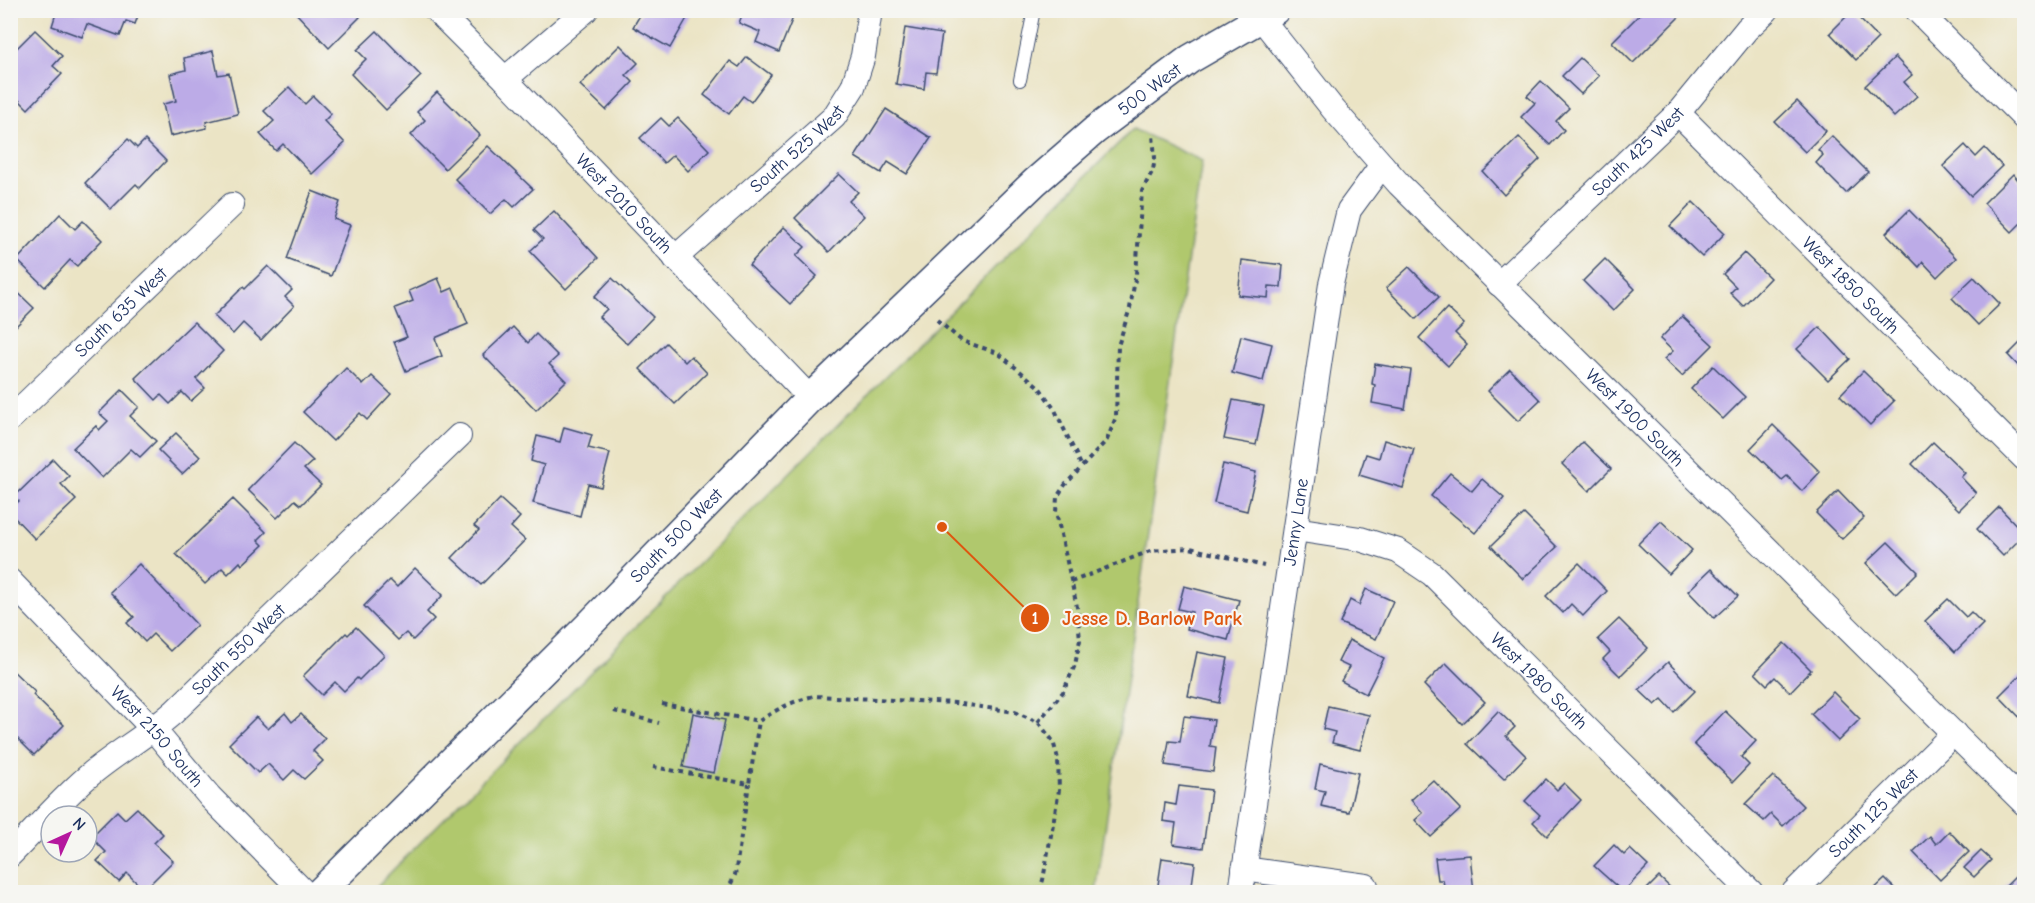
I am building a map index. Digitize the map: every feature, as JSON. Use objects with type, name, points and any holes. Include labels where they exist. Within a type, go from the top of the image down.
[{"type":"street","name":"West 2010 South","points":[[436,10],[810,398]]},
{"type":"street","points":[[505,79],[585,10]]},
{"type":"street","name":"South 525 West","points":[[675,258],[834,117],[853,87],[863,56],[870,10]]},
{"type":"street","name":"South 425 West","points":[[1499,284],[1678,113],[1748,29],[1767,10]]},
{"type":"street","points":[[1917,10],[2025,118]]},
{"type":"street","name":"West 1900 South","points":[[1268,14],[1333,109],[1382,165],[1499,284],[2025,803]]},
{"type":"street","name":"500 West","points":[[1035,182],[1095,130],[1190,59],[1268,14]]},
{"type":"street","name":"West 1850 South","points":[[1678,113],[2025,458]]},
{"type":"street","name":"Jenny Lane","points":[[1241,892],[1331,284],[1348,210],[1382,165]]},
{"type":"street","name":"South 500 West","points":[[320,892],[588,626],[810,398],[1035,182]]},
{"type":"street","name":"South 635 West","points":[[10,419],[232,205]]},
{"type":"street","name":"South 550 West","points":[[10,855],[85,779],[124,748],[154,730],[459,436]]},
{"type":"street","name":"West 1980 South","points":[[1295,529],[1360,539],[1398,550],[1432,574],[1751,892]]},
{"type":"street","name":"West 2150 South","points":[[10,581],[154,730],[210,797],[304,892]]},
{"type":"street","name":"South 125 West","points":[[1794,892],[1954,733]]},
{"type":"street","points":[[1244,869],[1366,886]]},
{"type":"lane","points":[[1020,80],[1034,10]]},
{"type":"path","points":[[1038,722],[1063,692],[1075,665],[1080,640],[1077,607],[1056,512],[1057,497],[1065,485],[1107,440],[1116,417],[1118,346],[1130,308],[1136,274],[1142,192],[1154,170],[1153,135]]},
{"type":"path","points":[[937,320],[962,341],[998,353],[1039,387],[1055,410],[1082,467]]},
{"type":"path","points":[[1071,582],[1150,550],[1190,548],[1264,566]]},
{"type":"path","points":[[662,704],[759,721],[786,705],[814,696],[955,703],[1015,712],[1038,722],[1053,741],[1058,759],[1059,790],[1039,892]]},
{"type":"path","points":[[614,711],[659,723]]},
{"type":"path","points":[[727,892],[735,875],[759,721]]},
{"type":"path","points":[[653,767],[749,784]]},
{"type":"green space","points":[[1133,129],[1202,161],[1096,892],[371,892]]},
{"type":"building","points":[[57,10],[140,10],[135,24],[126,21],[120,36],[87,24],[82,37],[52,26]]},
{"type":"building","points":[[293,10],[354,10],[360,17],[329,48]]},
{"type":"building","points":[[643,10],[687,10],[690,13],[670,48],[633,27]]},
{"type":"building","points":[[744,10],[796,10],[779,52],[756,42],[760,32],[739,23]]},
{"type":"building","points":[[1644,10],[1674,10],[1680,16],[1633,63],[1612,42]]},
{"type":"building","points":[[1852,11],[1878,38],[1856,60],[1830,33]]},
{"type":"building","points":[[905,28],[942,34],[936,73],[926,72],[924,89],[896,84]]},
{"type":"building","points":[[35,30],[62,56],[53,66],[62,74],[28,109],[15,96],[10,100],[10,55]]},
{"type":"building","points":[[377,31],[421,76],[386,110],[351,74],[366,59],[357,50]]},
{"type":"building","points":[[620,45],[638,63],[626,75],[633,82],[606,110],[580,85]]},
{"type":"building","points":[[213,51],[218,75],[229,73],[238,114],[206,122],[207,128],[170,136],[163,104],[176,101],[170,74],[186,70],[184,58]]},
{"type":"building","points":[[747,57],[771,75],[751,102],[743,96],[729,114],[704,95],[730,61],[739,67]]},
{"type":"building","points":[[1895,57],[1912,75],[1904,82],[1917,96],[1894,117],[1865,86]]},
{"type":"building","points":[[1580,58],[1599,76],[1581,94],[1562,76]]},
{"type":"building","points":[[1541,81],[1569,108],[1556,121],[1564,130],[1550,145],[1521,117],[1535,103],[1527,96]]},
{"type":"building","points":[[289,87],[305,104],[313,96],[331,114],[324,121],[345,143],[312,174],[283,144],[276,151],[260,134],[274,121],[264,111]]},
{"type":"building","points":[[437,92],[480,135],[445,169],[411,135],[425,120],[417,112]]},
{"type":"building","points":[[1797,101],[1826,131],[1805,152],[1775,122]]},
{"type":"building","points":[[886,109],[931,138],[907,174],[888,162],[881,173],[855,157]]},
{"type":"building","points":[[661,118],[669,126],[678,118],[709,150],[688,171],[673,155],[664,163],[640,138]]},
{"type":"building","points":[[1832,136],[1868,172],[1846,193],[1816,163],[1823,155],[1818,150]]},
{"type":"building","points":[[1519,137],[1540,159],[1504,195],[1483,172]]},
{"type":"building","points":[[128,139],[137,148],[145,140],[166,161],[140,188],[136,184],[111,209],[85,183]]},
{"type":"building","points":[[1965,145],[1976,157],[1985,148],[2002,166],[1971,196],[1943,166]]},
{"type":"building","points":[[488,146],[533,189],[514,207],[506,199],[490,214],[455,179]]},
{"type":"building","points":[[839,174],[858,192],[849,201],[864,216],[829,252],[795,218]]},
{"type":"building","points":[[2013,174],[2024,187],[2024,195],[2020,199],[2024,204],[2024,220],[2012,232],[1984,203]]},
{"type":"building","points":[[312,191],[340,202],[334,219],[350,225],[331,276],[287,259]]},
{"type":"building","points":[[1693,202],[1725,233],[1702,257],[1670,226]]},
{"type":"building","points":[[1909,210],[1956,258],[1937,277],[1923,262],[1919,267],[1886,233]]},
{"type":"building","points":[[554,211],[598,258],[566,289],[530,251],[543,239],[534,230]]},
{"type":"building","points":[[60,214],[75,229],[83,221],[102,240],[77,266],[70,260],[45,287],[17,260]]},
{"type":"building","points":[[784,227],[805,247],[796,256],[817,276],[790,304],[749,265]]},
{"type":"building","points":[[1744,253],[1770,278],[1743,306],[1730,293],[1736,287],[1723,274]]},
{"type":"building","points":[[1605,259],[1635,289],[1613,311],[1583,281]]},
{"type":"building","points":[[1242,260],[1283,265],[1281,287],[1269,286],[1268,298],[1238,295]]},
{"type":"building","points":[[268,266],[292,290],[285,297],[294,306],[261,340],[243,323],[233,334],[214,316]]},
{"type":"building","points":[[1409,267],[1439,297],[1416,319],[1386,288]]},
{"type":"building","points":[[1974,277],[2000,304],[1978,325],[1952,298]]},
{"type":"building","points":[[438,278],[444,292],[453,288],[468,324],[435,338],[442,356],[406,371],[394,342],[407,337],[395,308],[413,301],[409,291]]},
{"type":"building","points":[[612,278],[653,317],[627,344],[599,317],[607,309],[594,297]]},
{"type":"building","points":[[10,285],[34,308],[10,332]]},
{"type":"building","points":[[1447,308],[1464,324],[1455,333],[1467,345],[1448,366],[1419,338]]},
{"type":"building","points":[[1682,316],[1713,345],[1682,376],[1664,359],[1673,351],[1660,339]]},
{"type":"building","points":[[194,322],[223,351],[196,379],[205,388],[191,401],[182,392],[170,404],[161,395],[156,400],[135,378]]},
{"type":"building","points":[[513,327],[528,343],[536,334],[558,356],[549,364],[566,381],[536,410],[483,355]]},
{"type":"building","points":[[1820,327],[1850,359],[1828,380],[1797,349]]},
{"type":"building","points":[[1241,336],[1272,344],[1263,381],[1232,373]]},
{"type":"building","points":[[2024,339],[2024,372],[2008,355]]},
{"type":"building","points":[[666,343],[685,362],[691,356],[707,373],[675,404],[640,369]]},
{"type":"building","points":[[1375,364],[1411,370],[1405,409],[1372,403]]},
{"type":"building","points":[[1713,366],[1745,397],[1723,419],[1691,389]]},
{"type":"building","points":[[346,368],[363,385],[372,376],[391,394],[367,420],[360,413],[333,441],[303,412]]},
{"type":"building","points":[[1510,369],[1540,400],[1518,421],[1488,391]]},
{"type":"building","points":[[1863,371],[1894,401],[1870,425],[1840,395]]},
{"type":"building","points":[[122,390],[139,407],[130,416],[156,441],[140,457],[131,449],[102,478],[73,448],[96,426],[99,430],[108,421],[99,413]]},
{"type":"building","points":[[1233,400],[1264,406],[1256,445],[1224,439]]},
{"type":"building","points":[[1773,425],[1820,472],[1802,491],[1787,476],[1782,480],[1750,449]]},
{"type":"building","points":[[564,427],[592,435],[588,448],[610,453],[601,487],[588,484],[580,516],[533,503],[544,465],[531,461],[537,436],[560,442]]},
{"type":"building","points":[[176,433],[200,457],[182,474],[158,450]]},
{"type":"building","points":[[1384,440],[1414,449],[1403,488],[1359,475],[1366,454],[1379,458]]},
{"type":"building","points":[[1583,442],[1611,469],[1589,491],[1562,464]]},
{"type":"building","points":[[1933,442],[1965,473],[1961,477],[1976,493],[1959,510],[1912,464]]},
{"type":"building","points":[[294,443],[313,461],[304,469],[321,485],[301,505],[295,500],[277,518],[248,490]]},
{"type":"building","points":[[53,459],[69,476],[61,484],[76,500],[35,539],[10,513],[10,509],[19,501],[14,497]]},
{"type":"building","points":[[1223,464],[1256,472],[1247,511],[1214,503]]},
{"type":"building","points":[[1450,473],[1472,491],[1482,479],[1504,498],[1475,533],[1431,496]]},
{"type":"building","points":[[1838,491],[1864,518],[1842,539],[1816,513]]},
{"type":"building","points":[[233,499],[266,532],[258,540],[263,545],[242,565],[240,562],[228,574],[222,568],[205,584],[176,554]]},
{"type":"building","points":[[500,499],[520,517],[511,527],[525,540],[481,585],[452,558],[479,530],[474,526]]},
{"type":"building","points":[[1999,507],[2024,533],[2003,556],[1977,529]]},
{"type":"building","points":[[1524,514],[1557,547],[1523,579],[1491,546]]},
{"type":"building","points":[[1661,521],[1692,550],[1669,574],[1638,544]]},
{"type":"building","points":[[1888,542],[1918,572],[1896,594],[1866,563]]},
{"type":"building","points":[[1579,563],[1607,591],[1583,616],[1571,604],[1563,613],[1546,596]]},
{"type":"building","points":[[139,564],[197,625],[170,651],[153,634],[145,642],[127,623],[134,617],[110,592]]},
{"type":"building","points":[[415,568],[443,595],[427,612],[434,619],[413,640],[406,633],[398,640],[364,606],[390,580],[397,587]]},
{"type":"building","points":[[1711,569],[1738,596],[1714,618],[1688,591]]},
{"type":"building","points":[[1184,586],[1239,600],[1228,640],[1187,629],[1192,612],[1178,609]]},
{"type":"building","points":[[1366,589],[1393,601],[1376,639],[1340,623],[1350,600],[1359,605]]},
{"type":"building","points":[[1948,599],[1966,617],[1971,612],[1983,624],[1955,652],[1925,621]]},
{"type":"building","points":[[1619,619],[1648,648],[1620,676],[1603,659],[1610,652],[1598,639]]},
{"type":"building","points":[[356,627],[384,655],[359,680],[357,678],[344,691],[335,682],[322,695],[303,676],[346,633],[348,635]]},
{"type":"building","points":[[1349,640],[1384,658],[1366,694],[1341,681],[1349,667],[1338,662]]},
{"type":"building","points":[[1784,643],[1811,670],[1790,692],[1775,677],[1767,685],[1755,673]]},
{"type":"building","points":[[1197,652],[1228,658],[1219,703],[1188,696]]},
{"type":"building","points":[[1668,662],[1695,691],[1674,712],[1662,699],[1655,705],[1639,690]]},
{"type":"building","points":[[1446,663],[1485,702],[1462,724],[1424,685]]},
{"type":"building","points":[[10,668],[35,692],[33,695],[64,725],[34,755],[10,731]]},
{"type":"building","points":[[2020,675],[2024,680],[2024,722],[1999,696]]},
{"type":"building","points":[[1833,692],[1860,719],[1838,741],[1811,714]]},
{"type":"building","points":[[1328,706],[1369,715],[1360,750],[1332,743],[1335,732],[1323,729]]},
{"type":"building","points":[[1498,711],[1515,727],[1506,736],[1526,756],[1504,779],[1467,744]]},
{"type":"building","points":[[1725,711],[1756,741],[1741,757],[1749,765],[1733,782],[1694,744]]},
{"type":"building","points":[[285,713],[292,722],[301,714],[325,739],[313,751],[323,761],[304,779],[294,770],[284,780],[268,764],[258,773],[229,744],[256,717],[268,729]]},
{"type":"building","points":[[693,713],[725,720],[714,773],[683,767]]},
{"type":"building","points":[[1184,716],[1214,720],[1210,746],[1216,747],[1213,772],[1165,765],[1169,741],[1180,742]]},
{"type":"building","points":[[1320,764],[1358,773],[1349,812],[1321,806],[1325,791],[1315,789]]},
{"type":"building","points":[[1773,776],[1803,806],[1783,826],[1771,814],[1764,821],[1745,804]]},
{"type":"building","points":[[1546,779],[1557,790],[1564,783],[1581,800],[1547,836],[1533,822],[1540,815],[1525,801]]},
{"type":"building","points":[[1433,780],[1461,809],[1431,837],[1415,820],[1423,813],[1411,800]]},
{"type":"building","points":[[1179,786],[1211,790],[1203,848],[1173,844],[1176,823],[1163,821],[1165,803],[1176,805]]},
{"type":"building","points":[[137,808],[163,834],[154,843],[173,861],[144,890],[127,873],[119,882],[99,863],[99,859],[106,852],[99,845],[99,829],[117,811],[125,819]]},
{"type":"building","points":[[1949,831],[1969,852],[1940,880],[1913,852],[1930,836],[1936,844]]},
{"type":"building","points":[[1614,845],[1624,855],[1630,849],[1648,866],[1623,892],[1594,866]]},
{"type":"building","points":[[1981,851],[1991,860],[1974,877],[1964,868]]},
{"type":"building","points":[[1470,855],[1474,892],[1445,892],[1443,880],[1438,880],[1435,858]]},
{"type":"building","points":[[1162,858],[1195,863],[1191,892],[1157,892]]},
{"type":"building","points":[[2017,875],[2024,882],[2024,892],[2000,892]]},
{"type":"building","points":[[1659,877],[1675,892],[1644,892]]},
{"type":"building","points":[[1885,879],[1898,892],[1871,892]]},
{"type":"place","name":"Jesse D. Barlow Park","points":[[942,527]]}]
